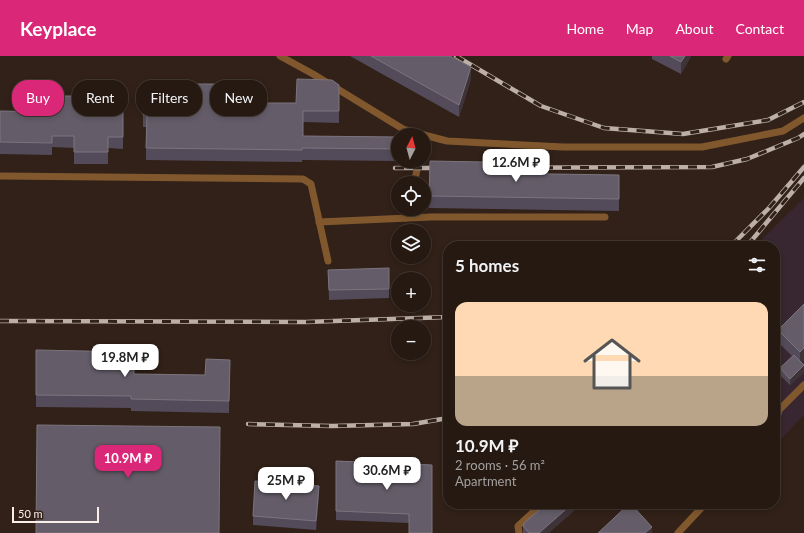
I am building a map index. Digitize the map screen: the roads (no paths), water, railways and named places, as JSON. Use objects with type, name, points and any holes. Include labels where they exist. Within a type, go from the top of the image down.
[{"type":"lane","points":[[280,56],[313,74],[400,128]]},
{"type":"lane","points":[[431,138],[447,142],[563,147],[702,147],[783,131],[804,118]]},
{"type":"lane","points":[[0,176],[303,179],[311,184],[328,262]]},
{"type":"lane","points":[[319,222],[431,217],[606,217]]},
{"type":"lane","points":[[780,409],[804,385]]},
{"type":"lane","points":[[518,533],[518,526],[537,509]]},
{"type":"lane","points":[[678,533],[700,509]]},
{"type":"railway","points":[[456,56],[541,106],[604,128],[683,134],[768,120],[804,102]]},
{"type":"railway","points":[[472,168],[712,167],[747,159],[798,138],[804,134]]},
{"type":"railway","points":[[736,241],[769,208],[804,167]]},
{"type":"railway","points":[[431,168],[440,168]]},
{"type":"railway","points":[[751,241],[804,178]]},
{"type":"railway","points":[[0,321],[306,322],[443,317]]},
{"type":"railway","points":[[248,424],[332,426],[413,424],[443,419]]}]
